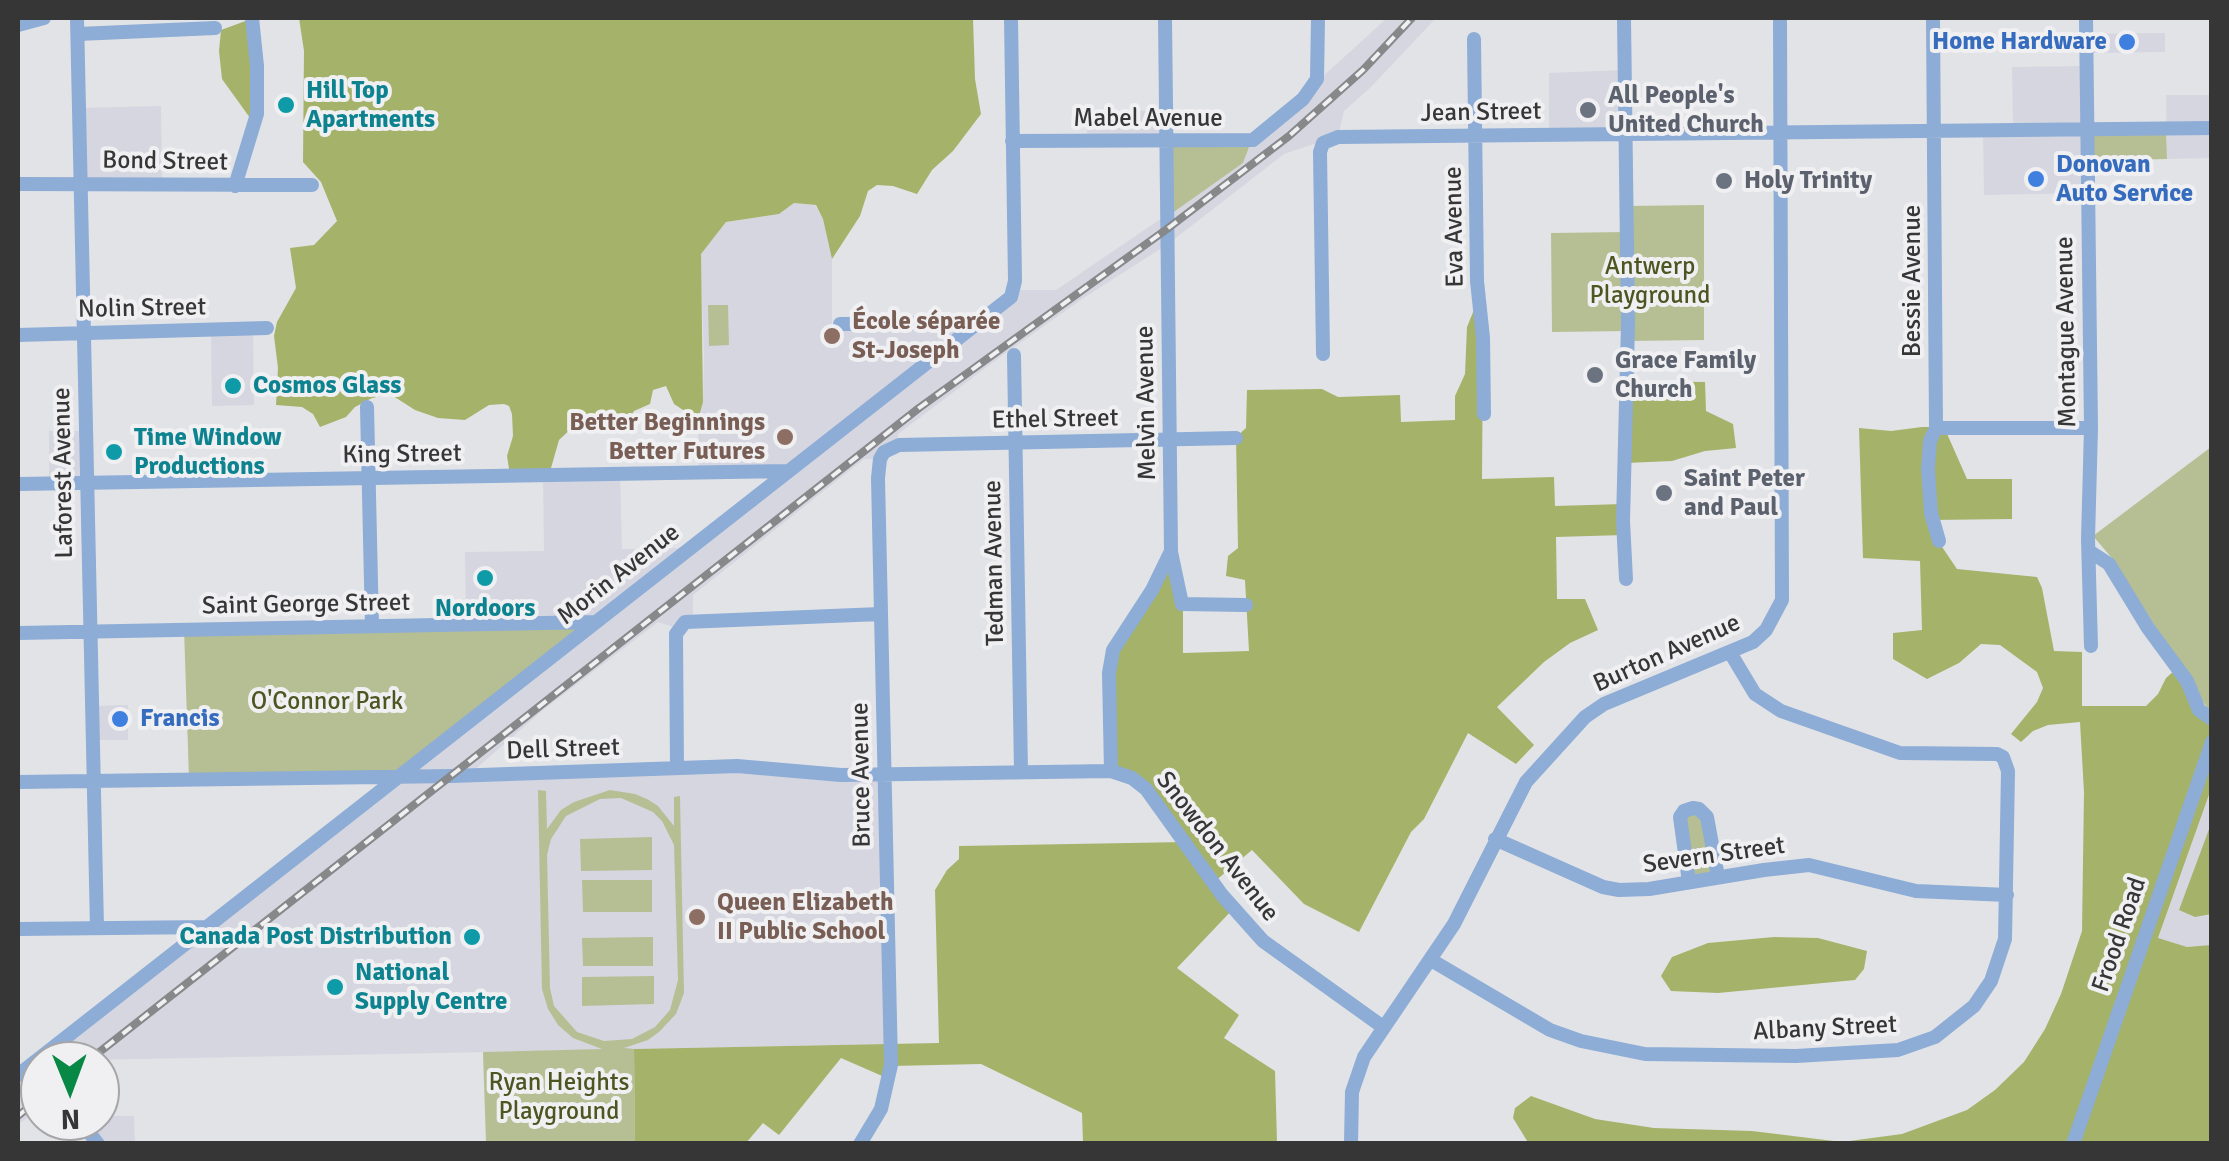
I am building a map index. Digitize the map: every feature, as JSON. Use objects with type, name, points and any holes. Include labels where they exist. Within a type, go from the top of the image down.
[{"type":"street","points":[[18,25],[44,18]]},
{"type":"street","name":"Laforest Avenue","points":[[77,18],[97,928]]},
{"type":"street","points":[[235,186],[257,114],[252,18]]},
{"type":"street","name":"Morin Avenue","points":[[70,1041],[398,777],[1004,304],[1014,290],[1012,18]]},
{"type":"street","name":"Melvin Avenue","points":[[1110,771],[1109,673],[1113,650],[1159,578],[1171,551],[1165,18]]},
{"type":"street","name":"Mabel Avenue","points":[[1012,141],[1253,140],[1303,99],[1317,79],[1318,18]]},
{"type":"street","points":[[1624,18],[1628,324],[1622,521],[1626,579]]},
{"type":"street","name":"Burton Avenue","points":[[1351,1144],[1352,1092],[1364,1057],[1465,905],[1526,782],[1586,717],[1604,704],[1753,642],[1766,630],[1782,600],[1780,18]]},
{"type":"street","name":"Bessie Avenue","points":[[1933,18],[1936,428],[1930,442],[1928,469],[1931,512],[1939,540]]},
{"type":"street","name":"Montague Avenue","points":[[2086,18],[2091,646]]},
{"type":"street","points":[[78,34],[214,28]]},
{"type":"street","name":"Eva Avenue","points":[[1474,39],[1484,414]]},
{"type":"street","name":"Jean Street","points":[[1323,354],[1320,166],[1323,144],[1338,137],[2212,128]]},
{"type":"street","name":"Bond Street","points":[[18,184],[312,185]]},
{"type":"street","points":[[840,324],[979,323]]},
{"type":"street","name":"Nolin Street","points":[[18,334],[267,328]]},
{"type":"street","name":"Tedman Avenue","points":[[1014,355],[1021,771]]},
{"type":"street","points":[[367,407],[372,626]]},
{"type":"street","points":[[1936,428],[2091,428]]},
{"type":"street","name":"Ethel Street","points":[[880,459],[884,452],[899,445],[1236,438]]},
{"type":"street","name":"Bruce Avenue","points":[[860,1144],[881,1110],[891,1066],[880,459]]},
{"type":"street","name":"King Street","points":[[18,484],[788,471]]},
{"type":"street","points":[[1171,551],[1182,604],[1246,605]]},
{"type":"street","points":[[2089,551],[2109,564],[2148,628],[2187,681],[2199,710],[2212,719]]},
{"type":"street","points":[[677,768],[678,629],[693,620],[880,614]]},
{"type":"street","name":"Saint George Street","points":[[18,633],[595,622]]},
{"type":"street","name":"Albany Street","points":[[1430,960],[1550,1030],[1617,1049],[1715,1056],[1882,1052],[1935,1038],[1974,1006],[1991,981],[2002,954],[2007,895],[2008,770],[2003,757],[1900,753],[1781,710],[1755,694],[1731,654]]},
{"type":"street","name":"Frood Road","points":[[2073,1144],[2212,742]]},
{"type":"street","name":"Dell Street","points":[[18,782],[398,777],[736,766],[820,774],[1110,771]]},
{"type":"street","name":"Snowdon Avenue","points":[[1110,771],[1132,778],[1146,789],[1222,895],[1263,941],[1383,1027]]},
{"type":"street","points":[[1690,882],[1680,816],[1692,808],[1707,817],[1718,877]]},
{"type":"street","name":"Severn Street","points":[[1495,839],[1603,887],[1635,890],[1809,866],[1916,891],[2007,895]]},
{"type":"street","points":[[18,929],[209,927]]},
{"type":"shaded area","points":[[1387,18],[1436,18],[1344,111],[1338,136],[1284,154],[1168,244],[1000,357],[898,434],[899,444],[879,459],[864,459],[693,595],[693,619],[677,628],[658,622],[543,710],[471,773],[736,766],[884,774],[889,1044],[120,1059],[120,1041],[60,1041],[397,776],[466,624],[465,552],[544,551],[543,475],[620,473],[622,549],[689,548],[786,472],[699,472],[698,420],[703,402],[704,354],[700,254],[726,222],[779,214],[794,203],[815,205],[823,219],[832,259],[832,324],[979,323],[1013,290],[1056,290],[1243,163],[1251,142]]},
{"type":"shaded area","points":[[2165,33],[2165,52],[2087,53],[2087,34]]},
{"type":"shaded area","points":[[2087,66],[2088,193],[1984,195],[1983,129],[2013,127],[2012,67]]},
{"type":"shaded area","points":[[1626,70],[1627,133],[1549,133],[1549,73]]},
{"type":"shaded area","points":[[2166,95],[2211,95],[2211,158],[2167,159]]},
{"type":"shaded area","points":[[161,106],[162,184],[82,184],[80,108]]},
{"type":"shaded area","points":[[1165,110],[1166,141],[1087,141],[1087,112]]},
{"type":"shaded area","points":[[253,329],[254,405],[212,406],[211,330]]},
{"type":"shaded area","points":[[49,431],[85,431],[87,482],[49,483]]},
{"type":"shaded area","points":[[128,705],[128,740],[93,740],[93,706]]},
{"type":"shaded area","points":[[2211,789],[2211,945],[2187,947],[2158,939]]},
{"type":"shaded area","points":[[20,1072],[18,1125],[18,1074]]},
{"type":"shaded area","points":[[120,1116],[134,1116],[135,1143],[100,1143],[120,1141]]},
{"type":"green space","points":[[299,18],[973,18],[975,79],[981,114],[953,151],[932,170],[917,194],[877,185],[868,191],[860,216],[832,259],[816,205],[794,203],[779,214],[726,222],[701,254],[703,402],[698,420],[674,404],[666,386],[653,390],[650,404],[634,411],[628,421],[592,416],[576,424],[559,440],[549,475],[510,475],[507,456],[513,436],[512,414],[504,404],[489,405],[465,420],[438,418],[415,410],[390,394],[372,398],[346,417],[320,427],[313,414],[302,407],[276,405],[278,368],[274,336],[277,322],[296,288],[290,248],[314,245],[337,221],[321,182],[303,162],[304,51]]},
{"type":"green space","points":[[251,19],[253,122],[222,79],[219,51],[221,30]]},
{"type":"green space","points":[[2087,127],[2166,127],[2167,159],[2088,161]]},
{"type":"green space","points":[[1167,142],[1251,142],[1243,163],[1168,216]]},
{"type":"green space","name":"Antwerp Playground","points":[[1704,205],[1704,340],[1629,341],[1628,331],[1552,332],[1551,233],[1627,232],[1628,206]]},
{"type":"green space","points":[[1478,300],[1483,338],[1482,479],[1554,477],[1555,506],[1624,504],[1624,535],[1556,537],[1557,599],[1585,599],[1598,630],[1570,643],[1544,662],[1497,707],[1534,745],[1516,764],[1468,733],[1359,932],[1304,904],[1252,850],[1214,882],[1234,908],[1177,968],[1239,1015],[1224,1038],[1275,1071],[1277,1143],[1083,1143],[1082,1113],[981,1064],[891,1066],[889,1079],[841,1058],[779,1135],[763,1123],[746,1143],[635,1143],[634,1049],[939,1043],[935,890],[959,859],[959,846],[1185,842],[1158,804],[1111,770],[1111,662],[1172,551],[1183,603],[1183,653],[1249,651],[1245,580],[1226,576],[1228,556],[1238,548],[1236,437],[1246,428],[1247,390],[1322,389],[1338,397],[1400,395],[1401,422],[1455,420],[1455,396],[1465,374],[1467,327]]},
{"type":"green space","points":[[708,305],[728,305],[729,345],[709,346]]},
{"type":"green space","points":[[1628,381],[1705,382],[1706,411],[1733,424],[1736,448],[1705,451],[1672,461],[1626,463]]},
{"type":"green space","points":[[1944,427],[1967,479],[2012,479],[2012,519],[1932,520],[1938,541],[1957,569],[2037,577],[2054,651],[2082,652],[2082,706],[2146,706],[2166,678],[2182,664],[2211,714],[2211,789],[2158,938],[2187,947],[2211,945],[2211,1143],[1529,1144],[1513,1118],[1515,1108],[1531,1096],[1595,1119],[1654,1128],[1752,1131],[1842,1142],[1902,1134],[1967,1110],[1995,1090],[2024,1062],[2045,1029],[2082,931],[2084,792],[2080,722],[2048,725],[2021,742],[2011,734],[2037,702],[2043,688],[2037,672],[2000,645],[1981,644],[1959,663],[1927,679],[1893,659],[1893,633],[1922,630],[1920,561],[1863,558],[1859,428],[1891,431]]},
{"type":"green space","points":[[2211,447],[2211,714],[2111,557],[2093,536]]},
{"type":"green space","name":"O'Connor Park","points":[[595,621],[397,776],[189,779],[184,629]]},
{"type":"green space","name":"Ryan Heights Playground","points":[[538,790],[546,791],[547,829],[561,810],[610,790],[647,799],[674,826],[674,797],[680,796],[684,993],[676,1014],[659,1032],[624,1048],[634,1049],[635,1143],[486,1143],[483,1052],[602,1049],[573,1038],[558,1025],[542,989]],"holes":[[[621,798],[653,812],[674,845],[678,980],[670,1010],[655,1027],[632,1039],[604,1041],[577,1032],[554,1006],[550,988],[547,855],[551,839],[566,816],[600,799]]]},
{"type":"green space","points":[[1699,810],[1717,875],[1690,880],[1685,812]]},
{"type":"green space","points":[[2211,824],[2211,914],[2195,917],[2179,910]]},
{"type":"green space","points":[[652,837],[652,870],[581,871],[580,839]]},
{"type":"green space","points":[[582,880],[652,880],[652,912],[583,912]]},
{"type":"green space","points":[[653,937],[653,966],[583,966],[582,938]]},
{"type":"green space","points":[[1818,938],[1867,951],[1864,969],[1855,980],[1718,993],[1671,991],[1661,976],[1672,957],[1708,943]]},
{"type":"green space","points":[[654,976],[654,1004],[582,1006],[582,977]]},
{"type":"railway","points":[[113,1041],[919,408],[1289,136],[1363,70],[1412,18]]},
{"type":"place","name":"Home Hardware","points":[[2127,42]]},
{"type":"place","name":"Hill Top Apartments","points":[[286,105]]},
{"type":"place","name":"All People's United Church","points":[[1588,110]]},
{"type":"place","name":"Donovan Auto Service","points":[[2036,179]]},
{"type":"place","name":"Holy Trinity","points":[[1724,181]]},
{"type":"place","name":"École séparée St-Joseph","points":[[832,336]]},
{"type":"place","name":"Grace Family Church","points":[[1595,375]]},
{"type":"place","name":"Cosmos Glass","points":[[233,386]]},
{"type":"place","name":"Better Beginnings Better Futures","points":[[785,437]]},
{"type":"place","name":"Time Window Productions","points":[[114,452]]},
{"type":"place","name":"Saint Peter and Paul","points":[[1664,493]]},
{"type":"place","name":"Nordoors","points":[[485,578]]},
{"type":"place","name":"Francis","points":[[120,719]]},
{"type":"place","name":"Queen Elizabeth II Public School","points":[[697,917]]},
{"type":"place","name":"Canada Post Distribution","points":[[472,937]]},
{"type":"place","name":"National Supply Centre","points":[[335,987]]}]
